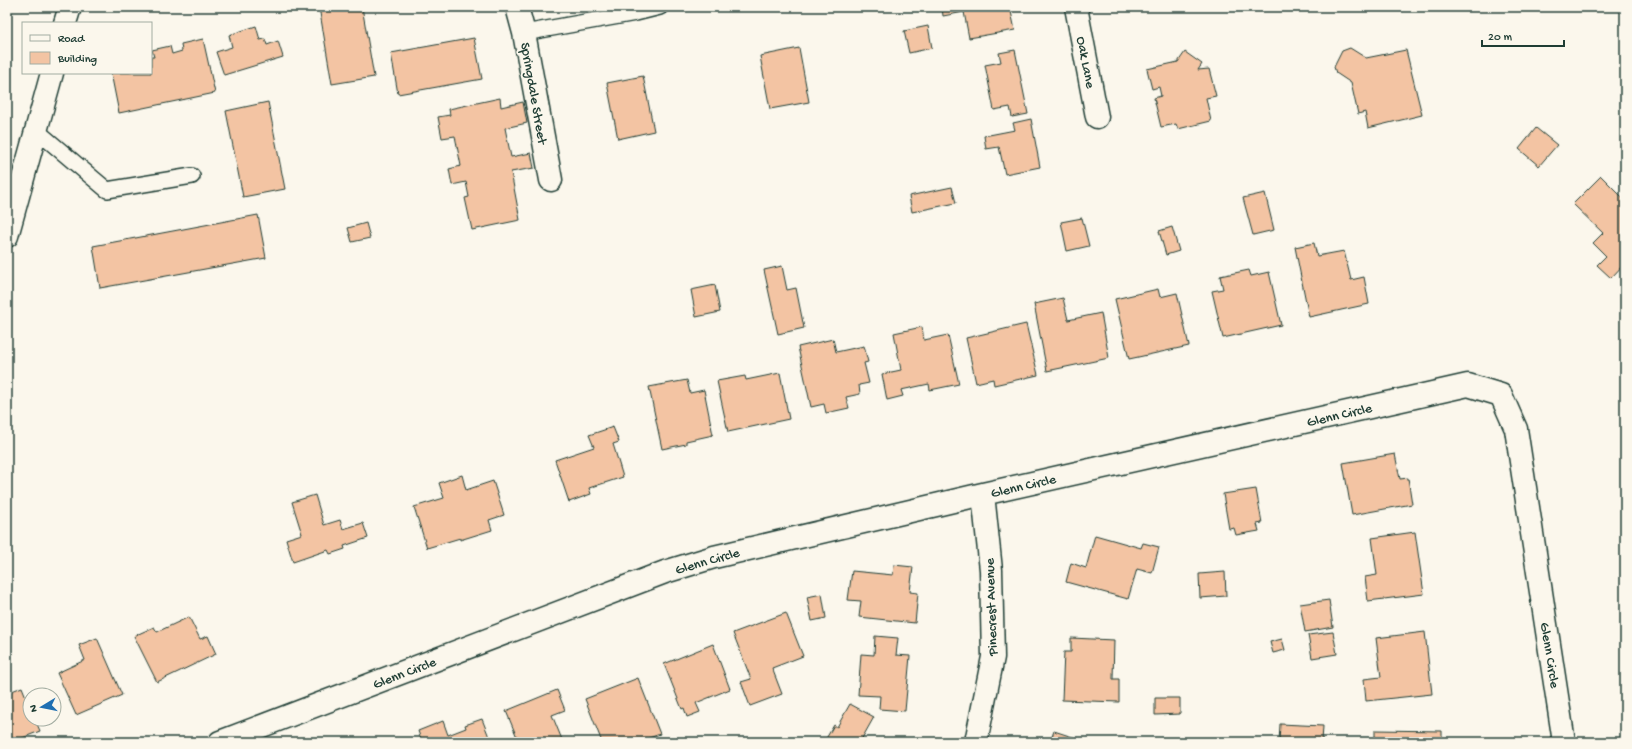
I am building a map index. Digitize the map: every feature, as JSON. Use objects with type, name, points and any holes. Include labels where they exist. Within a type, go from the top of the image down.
[{"type":"street","points":[[65,22],[70,7]]},
{"type":"street","name":"Springdale Street","points":[[518,7],[551,180]]},
{"type":"street","name":"Oak Lane","points":[[1076,7],[1097,116]]},
{"type":"street","points":[[7,236],[52,74]]},
{"type":"street","name":"Glenn Circle","points":[[220,742],[665,572],[714,557],[983,494],[1468,385],[1501,395],[1516,429],[1564,742]]},
{"type":"street","name":"Pinecrest Avenue","points":[[976,742],[993,657],[991,570],[983,494]]},
{"type":"lane","points":[[524,33],[636,13],[660,7]]},
{"type":"lane","points":[[36,130],[107,190],[192,176]]},
{"type":"building","points":[[319,7],[362,7],[374,77],[332,84]]},
{"type":"building","points":[[942,7],[1010,7],[1015,30],[969,38],[964,12],[943,16]]},
{"type":"building","points":[[256,26],[260,40],[265,39],[267,45],[278,41],[283,57],[224,75],[216,52],[232,47],[229,35]]},
{"type":"building","points":[[928,26],[932,48],[909,53],[904,31]]},
{"type":"building","points":[[474,38],[482,79],[398,94],[391,53]]},
{"type":"building","points":[[203,39],[215,93],[119,113],[111,74],[152,74],[152,57],[154,57],[152,50],[170,46],[172,54],[182,51],[181,44]]},
{"type":"building","points":[[799,48],[809,102],[770,109],[760,56]]},
{"type":"building","points":[[1350,48],[1366,58],[1406,50],[1422,115],[1368,128],[1365,112],[1358,114],[1351,83],[1336,73],[1334,67],[1342,51]]},
{"type":"building","points":[[1015,50],[1028,114],[1012,117],[1010,107],[994,110],[985,65],[1001,62],[999,53]]},
{"type":"building","points":[[1185,52],[1202,64],[1198,70],[1209,69],[1216,96],[1206,98],[1211,121],[1178,129],[1176,124],[1161,127],[1154,98],[1161,96],[1159,87],[1152,89],[1147,69],[1178,62]]},
{"type":"building","points":[[643,76],[654,131],[618,139],[607,83]]},
{"type":"building","points":[[500,98],[501,107],[523,102],[527,123],[505,128],[511,157],[531,153],[534,168],[511,172],[520,220],[472,230],[465,198],[469,197],[466,182],[452,185],[449,169],[461,166],[455,136],[442,138],[438,117],[450,115],[449,109]]},
{"type":"building","points":[[268,102],[285,189],[243,197],[226,111]]},
{"type":"building","points":[[1031,119],[1040,167],[1005,174],[999,147],[986,149],[984,136],[1015,130],[1013,123]]},
{"type":"building","points":[[1536,128],[1557,145],[1539,166],[1519,149]]},
{"type":"building","points":[[1601,176],[1625,200],[1625,263],[1611,278],[1597,265],[1606,256],[1593,243],[1603,233],[1573,204]]},
{"type":"building","points":[[952,187],[956,203],[912,212],[909,196]]},
{"type":"building","points":[[1265,193],[1274,230],[1253,235],[1243,198]]},
{"type":"building","points":[[258,215],[266,258],[100,288],[93,246]]},
{"type":"building","points":[[1082,218],[1089,246],[1067,251],[1061,222]]},
{"type":"building","points":[[366,223],[370,238],[352,242],[348,228]]},
{"type":"building","points":[[1172,227],[1179,251],[1166,255],[1159,231]]},
{"type":"building","points":[[1314,243],[1317,256],[1344,251],[1351,280],[1364,277],[1369,304],[1309,317],[1295,247]]},
{"type":"building","points":[[782,266],[787,290],[796,288],[804,328],[778,334],[764,270]]},
{"type":"building","points":[[1249,270],[1251,276],[1269,272],[1281,325],[1223,338],[1212,291],[1223,289],[1220,276]]},
{"type":"building","points":[[715,285],[720,312],[696,317],[691,290]]},
{"type":"building","points":[[1158,289],[1160,297],[1177,293],[1189,346],[1129,359],[1115,299]]},
{"type":"building","points":[[1063,298],[1068,320],[1101,313],[1109,358],[1047,371],[1034,304]]},
{"type":"building","points":[[1026,324],[1038,375],[994,385],[993,379],[976,383],[966,338]]},
{"type":"building","points":[[922,327],[924,340],[948,335],[959,384],[930,390],[929,384],[901,390],[903,396],[887,400],[882,374],[901,370],[894,333]]},
{"type":"building","points":[[833,339],[836,352],[864,346],[868,362],[864,363],[869,383],[859,385],[860,394],[846,397],[849,408],[826,413],[824,404],[811,407],[798,347]]},
{"type":"building","points":[[780,373],[789,419],[728,432],[717,381],[745,376],[746,380]]},
{"type":"building","points":[[687,380],[690,393],[704,390],[713,435],[686,441],[686,444],[662,449],[649,387]]},
{"type":"building","points":[[613,427],[619,442],[613,444],[623,477],[589,488],[591,494],[569,502],[555,460],[594,447],[589,435]]},
{"type":"building","points":[[1395,454],[1400,479],[1408,478],[1412,504],[1352,515],[1343,463]]},
{"type":"building","points":[[462,475],[466,490],[493,481],[504,515],[489,520],[492,530],[427,548],[414,507],[444,498],[439,483]]},
{"type":"building","points":[[1256,489],[1262,523],[1257,524],[1259,531],[1236,535],[1234,528],[1229,529],[1223,494]]},
{"type":"building","points":[[315,495],[324,525],[340,520],[343,529],[363,523],[368,538],[344,546],[345,549],[330,554],[328,550],[293,562],[286,539],[302,534],[292,502]]},
{"type":"building","points":[[1415,532],[1424,594],[1368,601],[1365,577],[1377,575],[1372,538]]},
{"type":"building","points":[[1095,535],[1141,548],[1143,543],[1159,547],[1152,573],[1137,569],[1128,599],[1066,582],[1071,563],[1086,568]]},
{"type":"building","points":[[894,565],[913,567],[910,592],[918,593],[915,623],[859,617],[861,601],[848,600],[852,571],[893,575]]},
{"type":"building","points":[[1225,572],[1226,596],[1200,598],[1199,574]]},
{"type":"building","points":[[822,594],[826,618],[812,621],[807,597]]},
{"type":"building","points":[[1329,600],[1333,627],[1305,632],[1300,604]]},
{"type":"building","points":[[786,613],[803,656],[772,668],[782,694],[750,706],[741,682],[751,679],[733,633]]},
{"type":"building","points":[[189,617],[200,639],[208,636],[216,654],[157,682],[134,636],[154,627],[157,632]]},
{"type":"building","points":[[1333,632],[1337,654],[1312,658],[1308,635]]},
{"type":"building","points":[[1425,632],[1432,694],[1366,701],[1364,679],[1381,677],[1376,638]]},
{"type":"building","points":[[875,636],[898,638],[896,655],[910,656],[905,711],[879,709],[880,696],[858,695],[861,654],[874,655]]},
{"type":"building","points":[[97,638],[122,695],[76,715],[57,673],[85,660],[79,645]]},
{"type":"building","points":[[1071,638],[1114,640],[1113,679],[1119,679],[1119,702],[1062,700],[1064,652],[1071,652]]},
{"type":"building","points":[[1282,639],[1285,650],[1273,653],[1270,642]]},
{"type":"building","points":[[713,644],[730,689],[696,703],[700,712],[687,717],[684,708],[682,709],[664,664]]},
{"type":"building","points":[[638,678],[660,734],[638,742],[602,742],[585,699]]},
{"type":"building","points":[[22,687],[22,727],[38,727],[40,731],[12,742],[7,742],[7,693]]},
{"type":"building","points":[[557,690],[565,710],[552,715],[563,742],[519,742],[506,711]]},
{"type":"building","points":[[1155,698],[1180,698],[1180,714],[1155,715]]},
{"type":"building","points":[[850,704],[874,717],[860,742],[824,742],[834,725],[837,727]]},
{"type":"building","points":[[482,719],[491,742],[422,742],[418,731],[443,721],[448,735],[466,728],[465,725]]},
{"type":"building","points":[[1280,724],[1323,726],[1322,742],[1279,742]]},
{"type":"building","points":[[1375,730],[1442,731],[1442,742],[1375,742]]},
{"type":"building","points":[[1054,731],[1088,742],[1050,742]]}]
